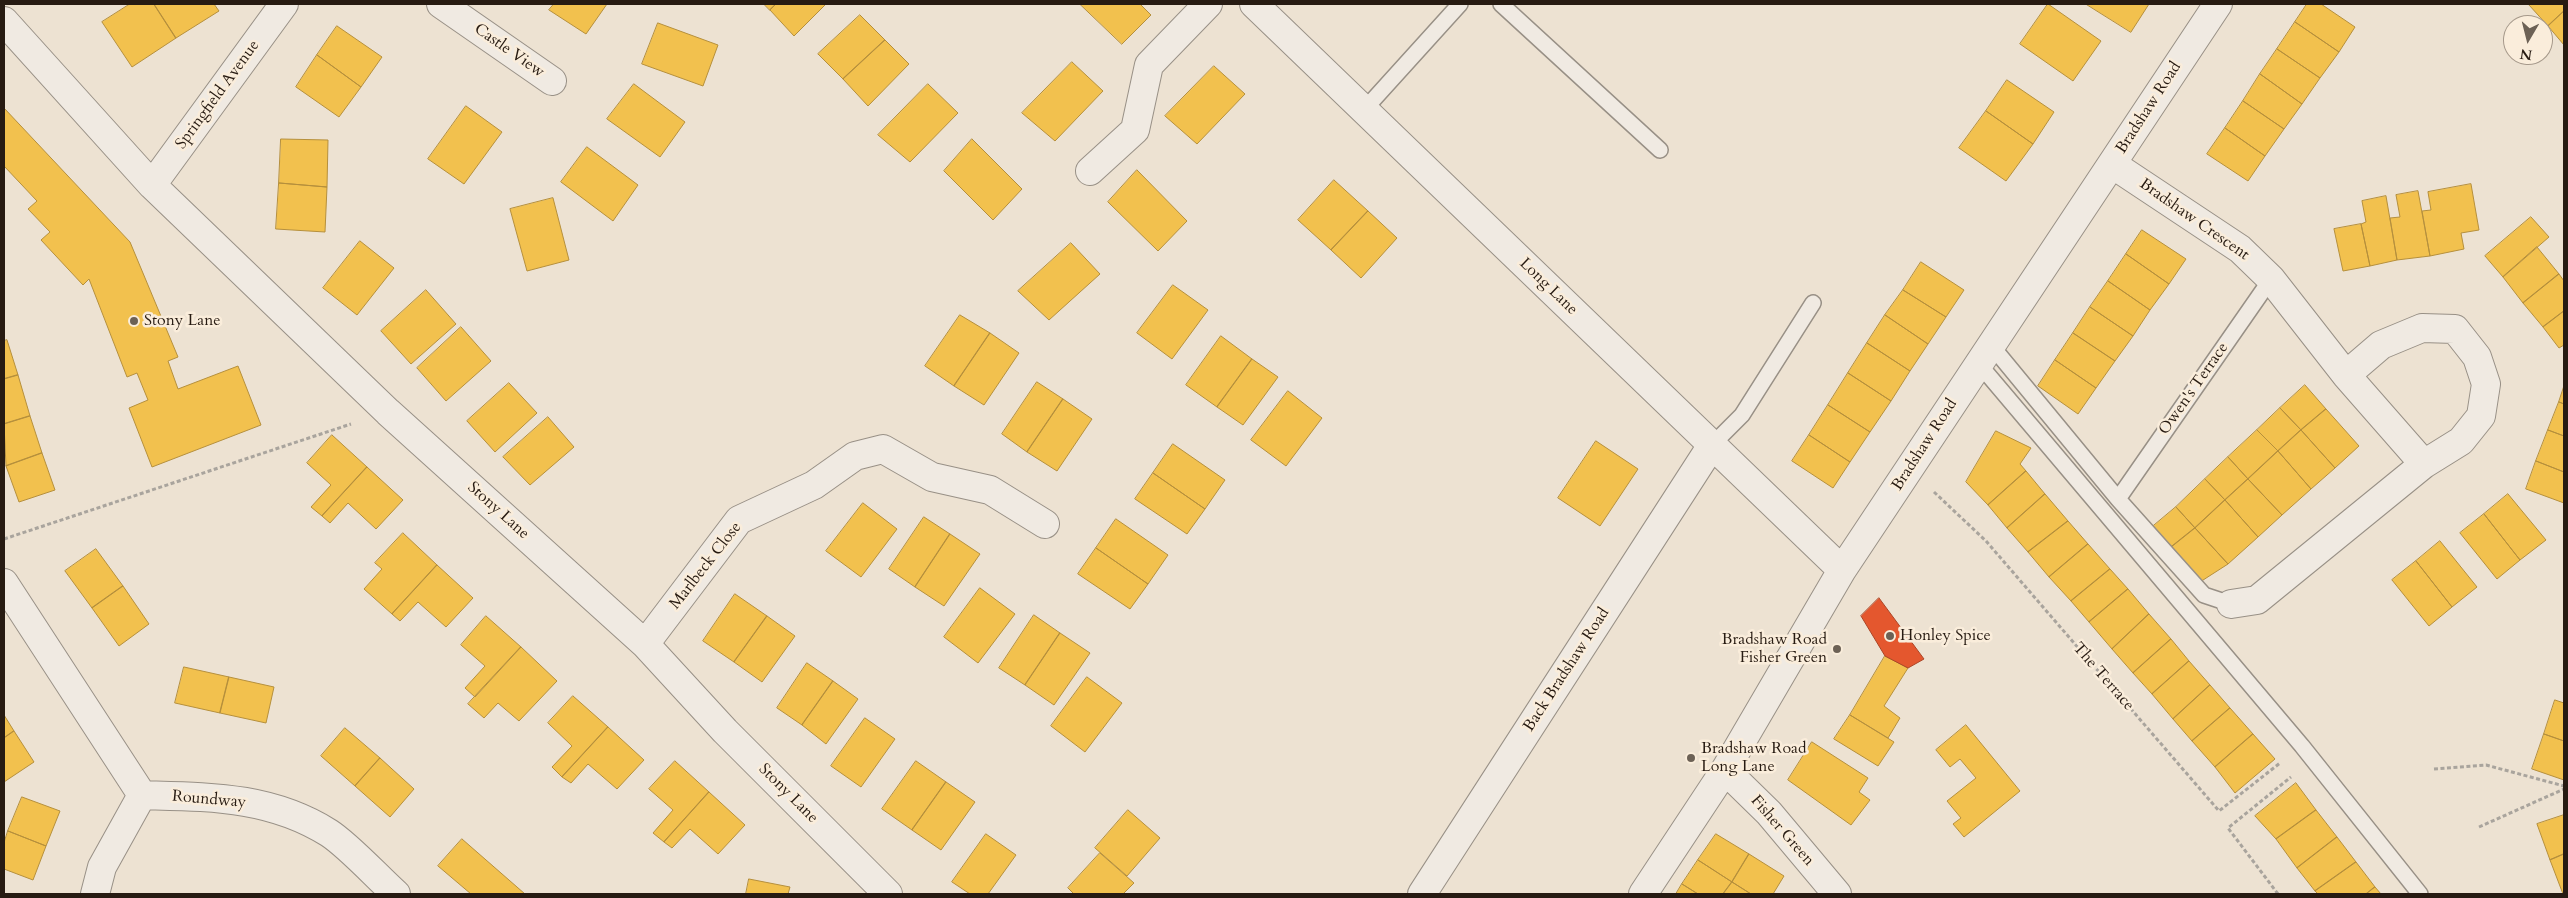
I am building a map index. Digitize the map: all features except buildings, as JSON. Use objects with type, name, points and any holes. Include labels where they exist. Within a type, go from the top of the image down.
[{"type":"street","name":"Springfield Avenue","points":[[152,185],[284,4]]},
{"type":"street","name":"Castle View","points":[[441,4],[552,81]]},
{"type":"street","points":[[1090,171],[1135,130],[1149,65],[1208,4]]},
{"type":"street","name":"Long Lane","points":[[1254,4],[1842,570]]},
{"type":"street","name":"Bradshaw Road","points":[[1643,894],[1725,770],[1842,570],[2218,4]]},
{"type":"street","name":"Stony Lane","points":[[4,21],[152,185],[388,412],[645,644],[725,731],[888,894]]},
{"type":"street","name":"Bradshaw Crescent","points":[[2112,164],[2240,249],[2271,280],[2346,376],[2424,464]]},
{"type":"street","points":[[2231,604],[2257,600],[2424,464],[2460,441],[2481,416],[2486,384],[2477,358],[2455,328],[2422,328],[2380,345],[2346,376]]},
{"type":"street","name":"Back Bradshaw Road","points":[[1422,894],[1712,445]]},
{"type":"street","name":"Marlbeck Close","points":[[645,644],[739,520],[814,485],[855,456],[883,449],[932,477],[990,490],[1045,524]]},
{"type":"street","points":[[4,583],[142,795],[102,867],[95,894]]},
{"type":"street","name":"Fisher Green","points":[[1725,770],[1770,813],[1837,894]]},
{"type":"street","name":"Roundway","points":[[142,795],[228,798],[280,808],[330,834],[396,894]]},
{"type":"lane","points":[[1364,110],[1460,4]]},
{"type":"lane","points":[[1500,4],[1660,150]]},
{"type":"lane","name":"Owen's Terrace","points":[[2118,499],[2271,280]]},
{"type":"lane","points":[[1712,445],[1742,415],[1813,303]]},
{"type":"lane","points":[[1985,355],[2204,595],[2231,604]]},
{"type":"lane","points":[[1985,355],[2420,894]]},
{"type":"path","points":[[4,539],[388,412]]},
{"type":"path","name":"The Terrace","points":[[1909,469],[1986,541],[2219,811],[2302,746]]},
{"type":"path","points":[[2278,894],[2228,828],[2312,760]]},
{"type":"path","points":[[2434,769],[2486,765],[2564,787]]},
{"type":"path","points":[[2479,827],[2564,787]]},
{"type":"place","name":"Stony Lane","points":[[134,321]]},
{"type":"place","name":"Honley Spice","points":[[1890,636]]},
{"type":"place","name":"Bradshaw Road Fisher Green","points":[[1837,649]]},
{"type":"place","name":"Bradshaw Road Long Lane","points":[[1691,758]]}]
